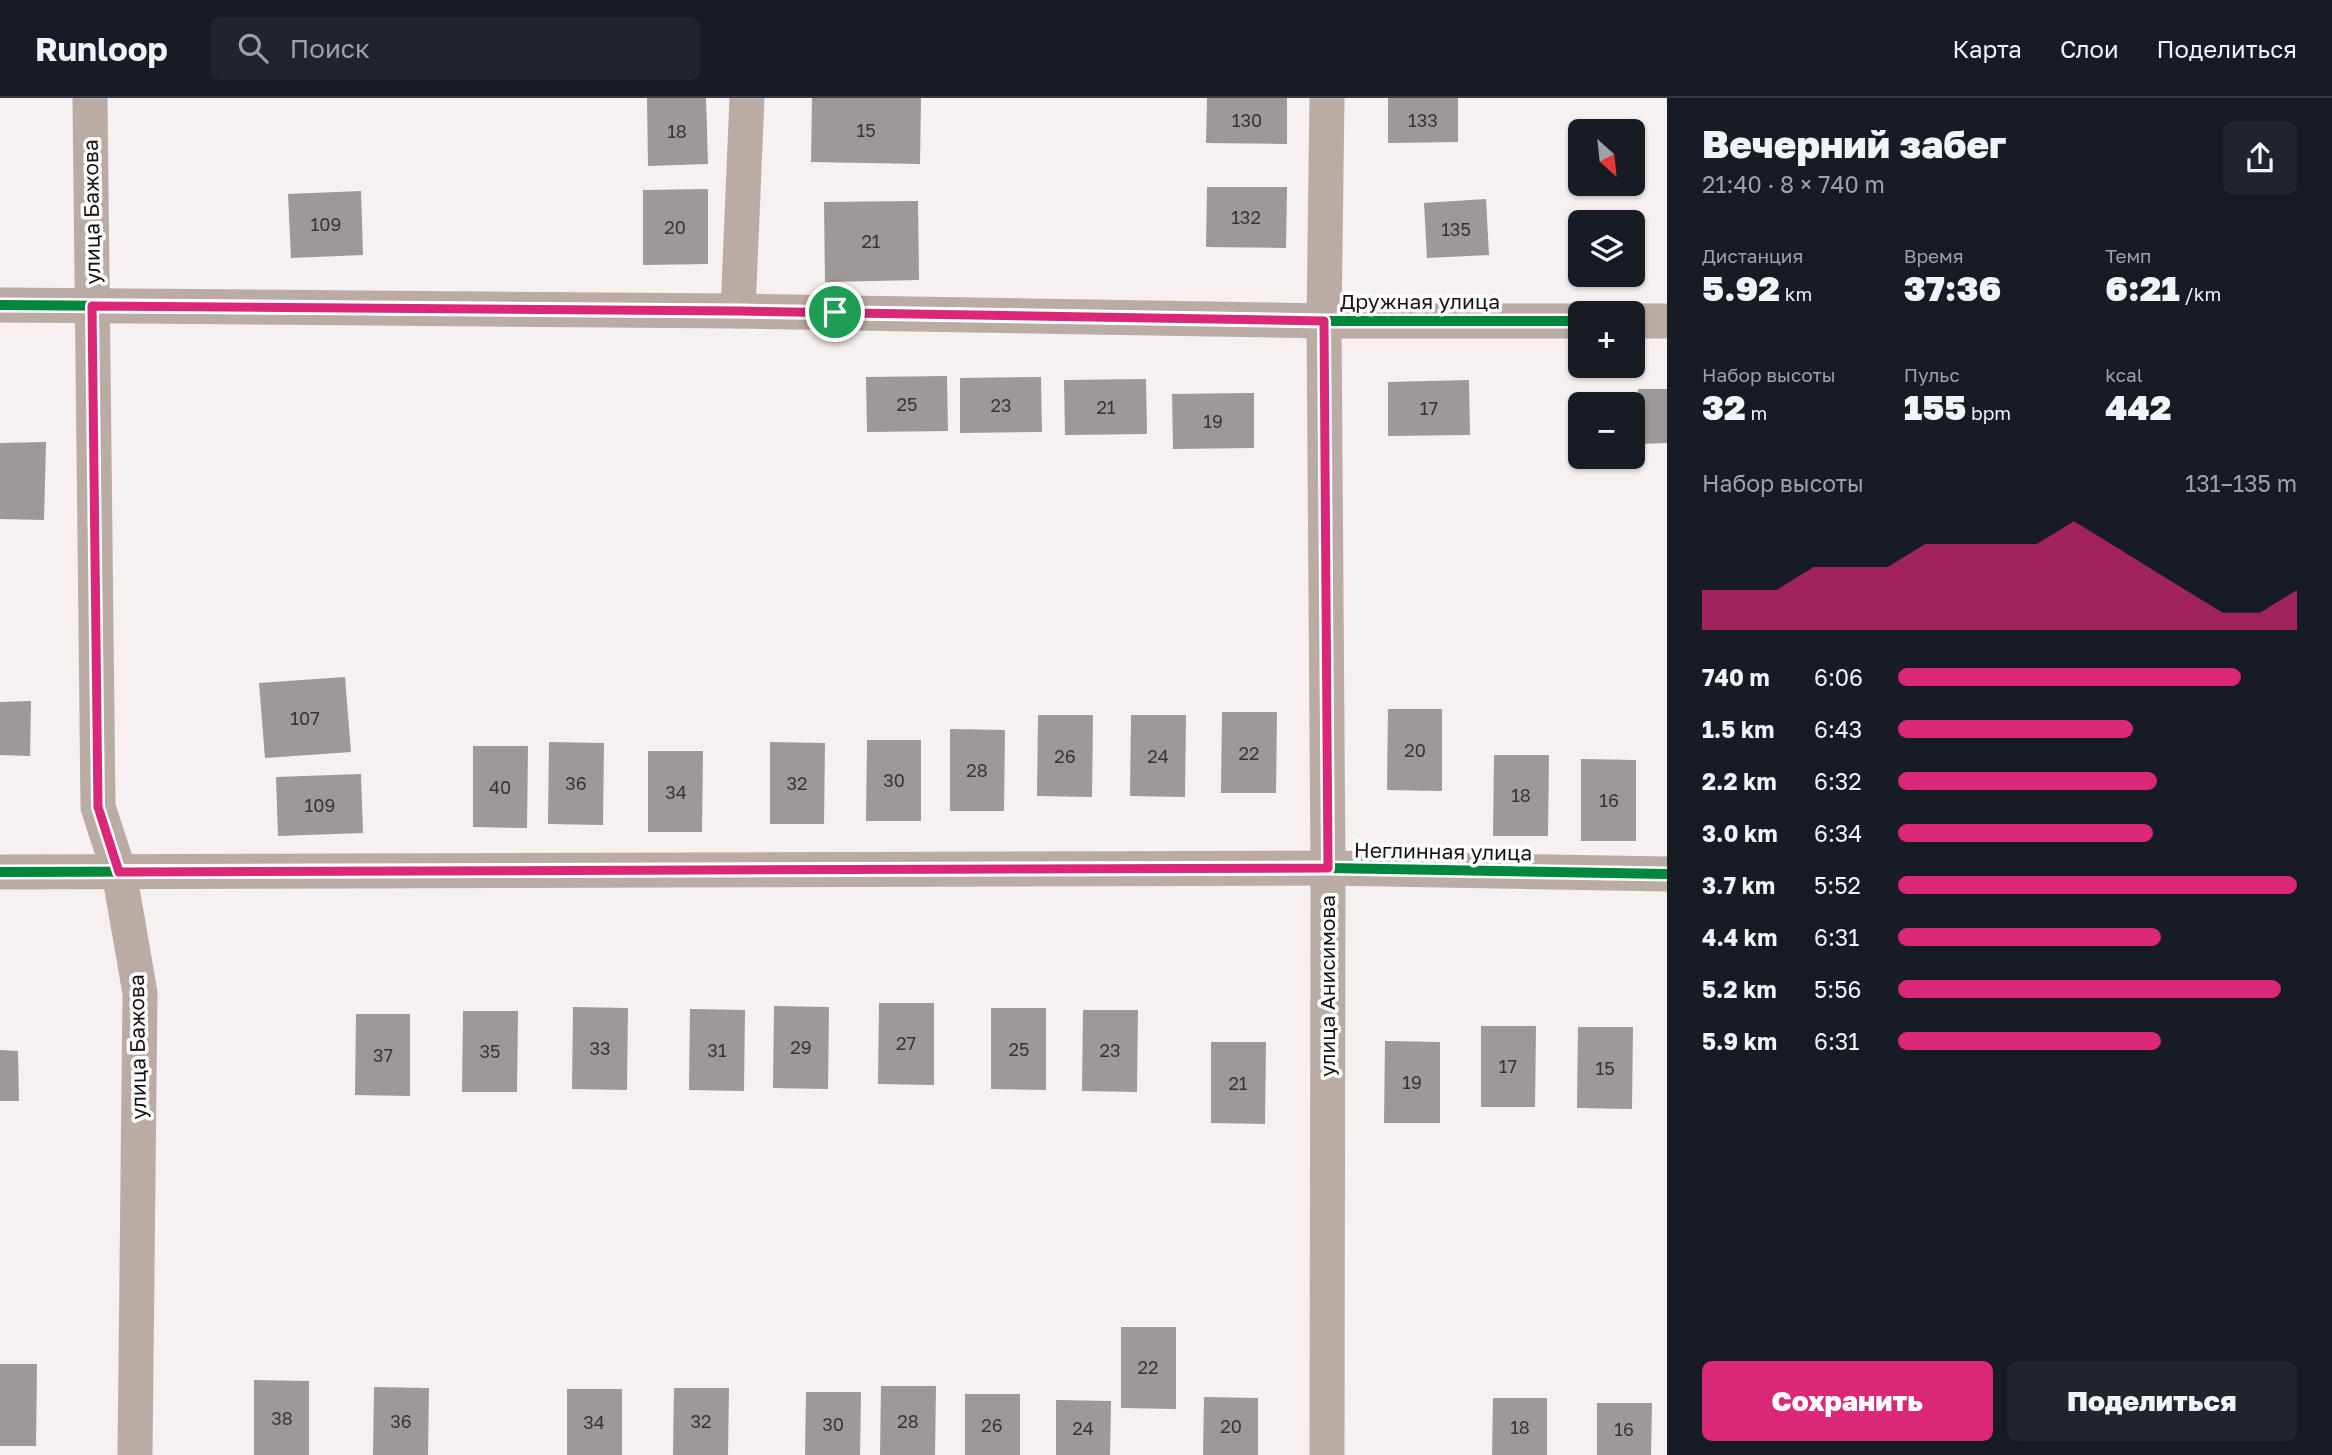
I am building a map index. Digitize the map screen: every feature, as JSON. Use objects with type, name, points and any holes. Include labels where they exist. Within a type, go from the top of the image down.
[{"type":"street","name":"улица Бажова","points":[[90,98],[98,807],[119,872],[141,993],[135,1455]]},
{"type":"street","points":[[738,311],[747,98]]},
{"type":"street","name":"улица Анисимова","points":[[1327,1455],[1328,868],[1324,321],[1328,98]]},
{"type":"street","name":"Дружная улица","points":[[0,305],[738,311],[1324,321],[1568,321]]},
{"type":"street","points":[[1645,321],[1667,321]]},
{"type":"street","name":"Неглинная улица","points":[[0,872],[1328,868],[1667,874]]},
{"type":"building","points":[[647,98],[706,98],[708,164],[648,166]]},
{"type":"building","points":[[812,98],[921,98],[920,164],[811,162]]},
{"type":"building","points":[[1207,98],[1287,98],[1287,144],[1206,143]]},
{"type":"building","points":[[1388,98],[1458,98],[1458,142],[1388,143]]},
{"type":"building","points":[[1207,187],[1287,187],[1286,248],[1206,247]]},
{"type":"building","points":[[708,189],[708,264],[643,265],[643,190]]},
{"type":"building","points":[[361,191],[363,255],[291,258],[288,194]]},
{"type":"building","points":[[1486,199],[1489,255],[1427,258],[1424,203]]},
{"type":"building","points":[[918,201],[919,280],[825,282],[824,202]]},
{"type":"building","points":[[947,376],[948,431],[867,432],[866,377]]},
{"type":"building","points":[[1041,377],[1042,432],[960,433],[960,378]]},
{"type":"building","points":[[1146,379],[1147,434],[1065,435],[1064,380]]},
{"type":"building","points":[[1469,380],[1470,435],[1388,436],[1388,382]]},
{"type":"building","points":[[1638,389],[1667,389],[1667,443],[1645,444],[1645,392],[1638,392]]},
{"type":"building","points":[[1254,393],[1254,448],[1173,449],[1172,394]]},
{"type":"building","points":[[46,442],[44,520],[0,519],[0,443]]},
{"type":"building","points":[[345,677],[351,752],[265,758],[259,683]]},
{"type":"building","points":[[31,701],[30,756],[0,755],[0,702]]},
{"type":"building","points":[[1388,709],[1442,709],[1442,791],[1387,790]]},
{"type":"building","points":[[1222,712],[1277,712],[1276,793],[1221,793]]},
{"type":"building","points":[[1038,715],[1093,715],[1092,797],[1037,796]]},
{"type":"building","points":[[1131,715],[1186,715],[1185,797],[1130,796]]},
{"type":"building","points":[[950,729],[1005,730],[1004,811],[950,811]]},
{"type":"building","points":[[867,740],[921,740],[921,821],[866,821]]},
{"type":"building","points":[[549,742],[604,743],[603,825],[548,824]]},
{"type":"building","points":[[770,742],[825,743],[824,824],[770,824]]},
{"type":"building","points":[[473,746],[528,746],[527,828],[473,827]]},
{"type":"building","points":[[648,751],[703,751],[702,832],[648,832]]},
{"type":"building","points":[[1494,755],[1549,755],[1548,836],[1493,836]]},
{"type":"building","points":[[1581,759],[1636,760],[1636,841],[1581,841]]},
{"type":"building","points":[[361,774],[363,833],[278,836],[276,777]]},
{"type":"building","points":[[879,1003],[934,1003],[934,1085],[878,1084]]},
{"type":"building","points":[[774,1006],[829,1007],[828,1089],[773,1088]]},
{"type":"building","points":[[573,1007],[628,1008],[627,1090],[572,1089]]},
{"type":"building","points":[[991,1008],[1046,1008],[1046,1090],[991,1089]]},
{"type":"building","points":[[690,1009],[745,1010],[744,1091],[689,1090]]},
{"type":"building","points":[[1083,1010],[1138,1010],[1137,1092],[1082,1091]]},
{"type":"building","points":[[463,1011],[518,1011],[517,1092],[462,1092]]},
{"type":"building","points":[[356,1014],[410,1014],[410,1096],[355,1095]]},
{"type":"building","points":[[1481,1026],[1536,1026],[1535,1107],[1481,1107]]},
{"type":"building","points":[[1578,1027],[1633,1027],[1632,1109],[1577,1108]]},
{"type":"building","points":[[1385,1041],[1440,1042],[1440,1123],[1384,1123]]},
{"type":"building","points":[[1211,1042],[1266,1042],[1265,1124],[1211,1123]]},
{"type":"building","points":[[0,1050],[18,1051],[19,1101],[0,1101]]},
{"type":"building","points":[[1121,1327],[1176,1327],[1176,1409],[1121,1408]]},
{"type":"building","points":[[0,1364],[37,1364],[36,1446],[0,1446]]},
{"type":"building","points":[[254,1380],[309,1381],[309,1455],[254,1455]]},
{"type":"building","points":[[881,1386],[936,1386],[935,1455],[880,1455]]},
{"type":"building","points":[[374,1387],[429,1388],[428,1455],[373,1455]]},
{"type":"building","points":[[674,1388],[729,1388],[728,1455],[673,1455]]},
{"type":"building","points":[[567,1389],[622,1389],[622,1455],[567,1455]]},
{"type":"building","points":[[806,1392],[861,1392],[860,1455],[805,1455]]},
{"type":"building","points":[[965,1394],[1020,1394],[1020,1455],[965,1455]]},
{"type":"building","points":[[1204,1397],[1258,1398],[1258,1455],[1203,1455]]},
{"type":"building","points":[[1493,1398],[1547,1398],[1547,1455],[1492,1455]]},
{"type":"building","points":[[1056,1400],[1111,1401],[1110,1455],[1056,1455]]},
{"type":"building","points":[[1597,1403],[1652,1403],[1651,1455],[1597,1455]]},
{"type":"cycle path","points":[[0,305],[738,311],[1324,321],[1568,321]]},
{"type":"cycle path","points":[[0,872],[1328,868],[1667,874]]},
{"type":"route","points":[[92,306],[835,312],[1324,321],[1328,868],[119,872],[98,807],[92,306]]}]
